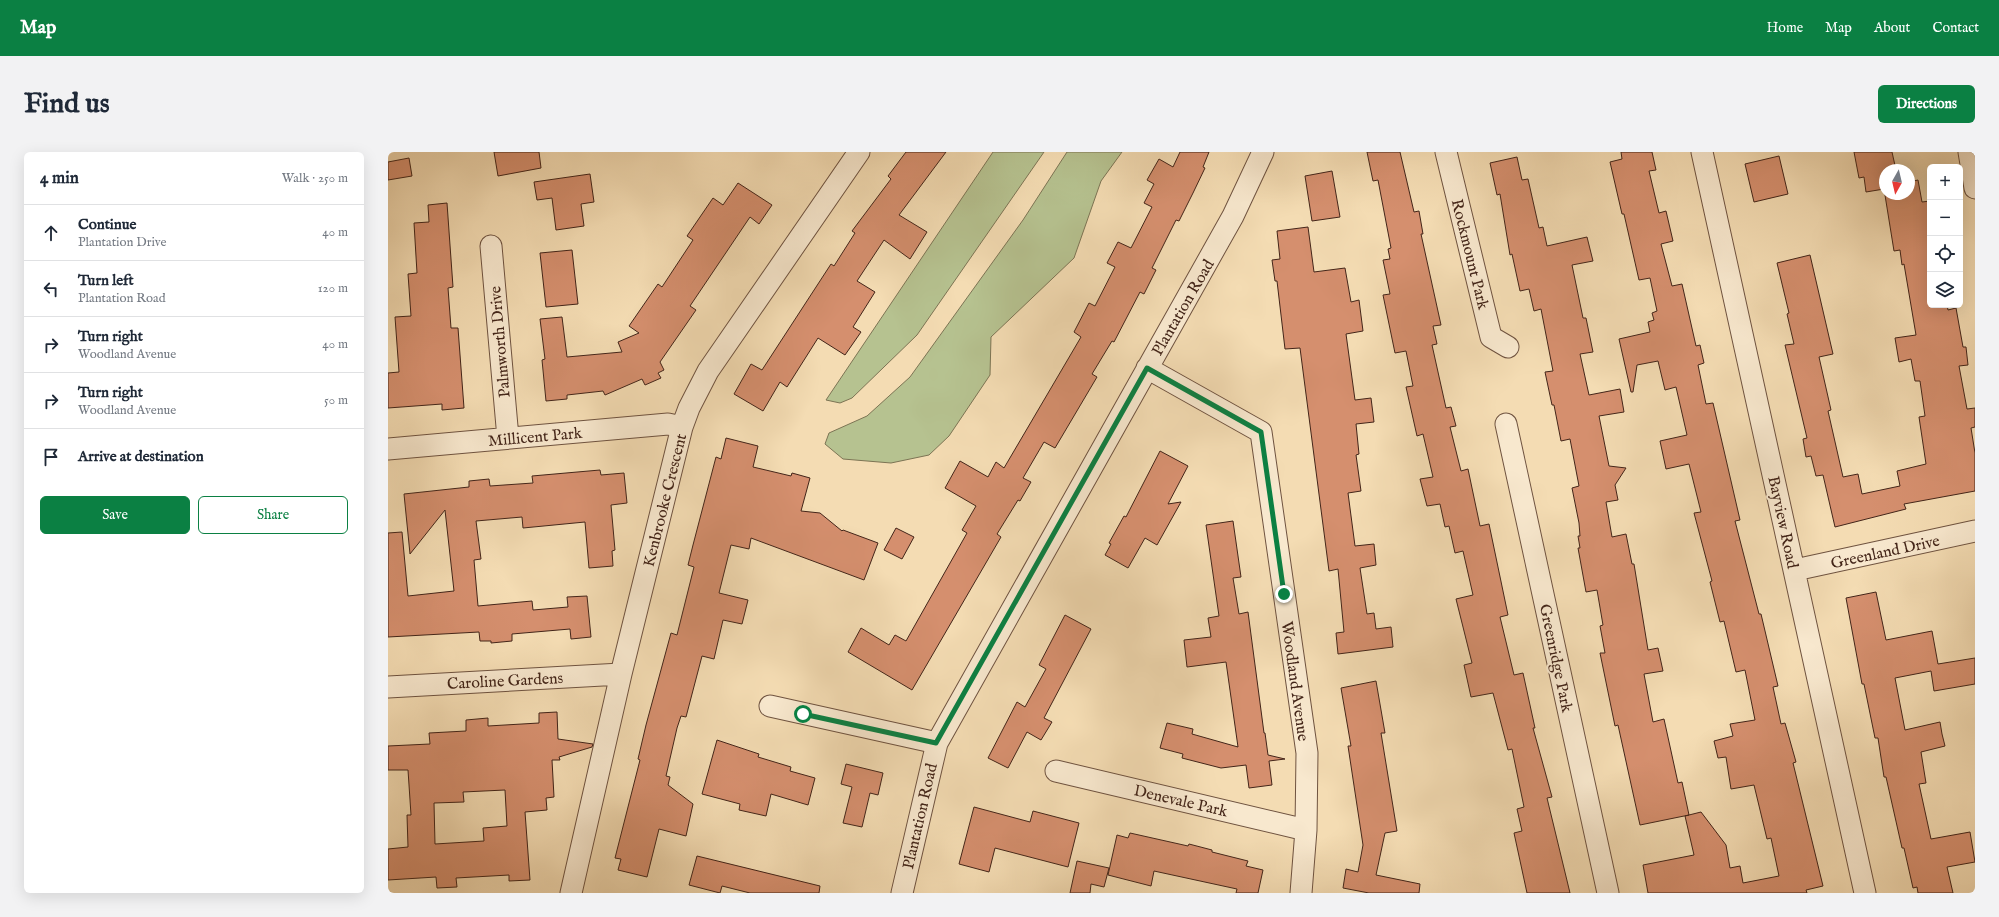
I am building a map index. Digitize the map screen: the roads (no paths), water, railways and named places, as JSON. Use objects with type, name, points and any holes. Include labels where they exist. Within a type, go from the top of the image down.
[{"type":"street","name":"Kenbrooke Crescent","points":[[571,893],[621,674],[682,427],[689,408],[708,371],[859,152]]},
{"type":"street","name":"Plantation Road","points":[[902,893],[936,743],[1233,216],[1263,152]]},
{"type":"street","name":"Rockmount Park","points":[[1446,152],[1491,337],[1508,347]]},
{"type":"street","name":"Bayview Road","points":[[1702,152],[1865,893]]},
{"type":"street","points":[[1969,152],[1975,188]]},
{"type":"street","name":"Palmworth Drive","points":[[491,246],[508,438]]},
{"type":"street","name":"Woodland Avenue","points":[[1147,368],[1261,432],[1307,753],[1306,830],[1300,893]]},
{"type":"street","name":"Millicent Park","points":[[388,448],[668,424],[682,427]]},
{"type":"street","name":"Greenridge Park","points":[[1506,424],[1608,893]]},
{"type":"street","name":"Greenland Drive","points":[[1794,570],[1975,531]]},
{"type":"street","name":"Caroline Gardens","points":[[388,687],[621,674]]},
{"type":"street","points":[[770,706],[936,743]]},
{"type":"street","name":"Denevale Park","points":[[1056,771],[1306,830]]}]
